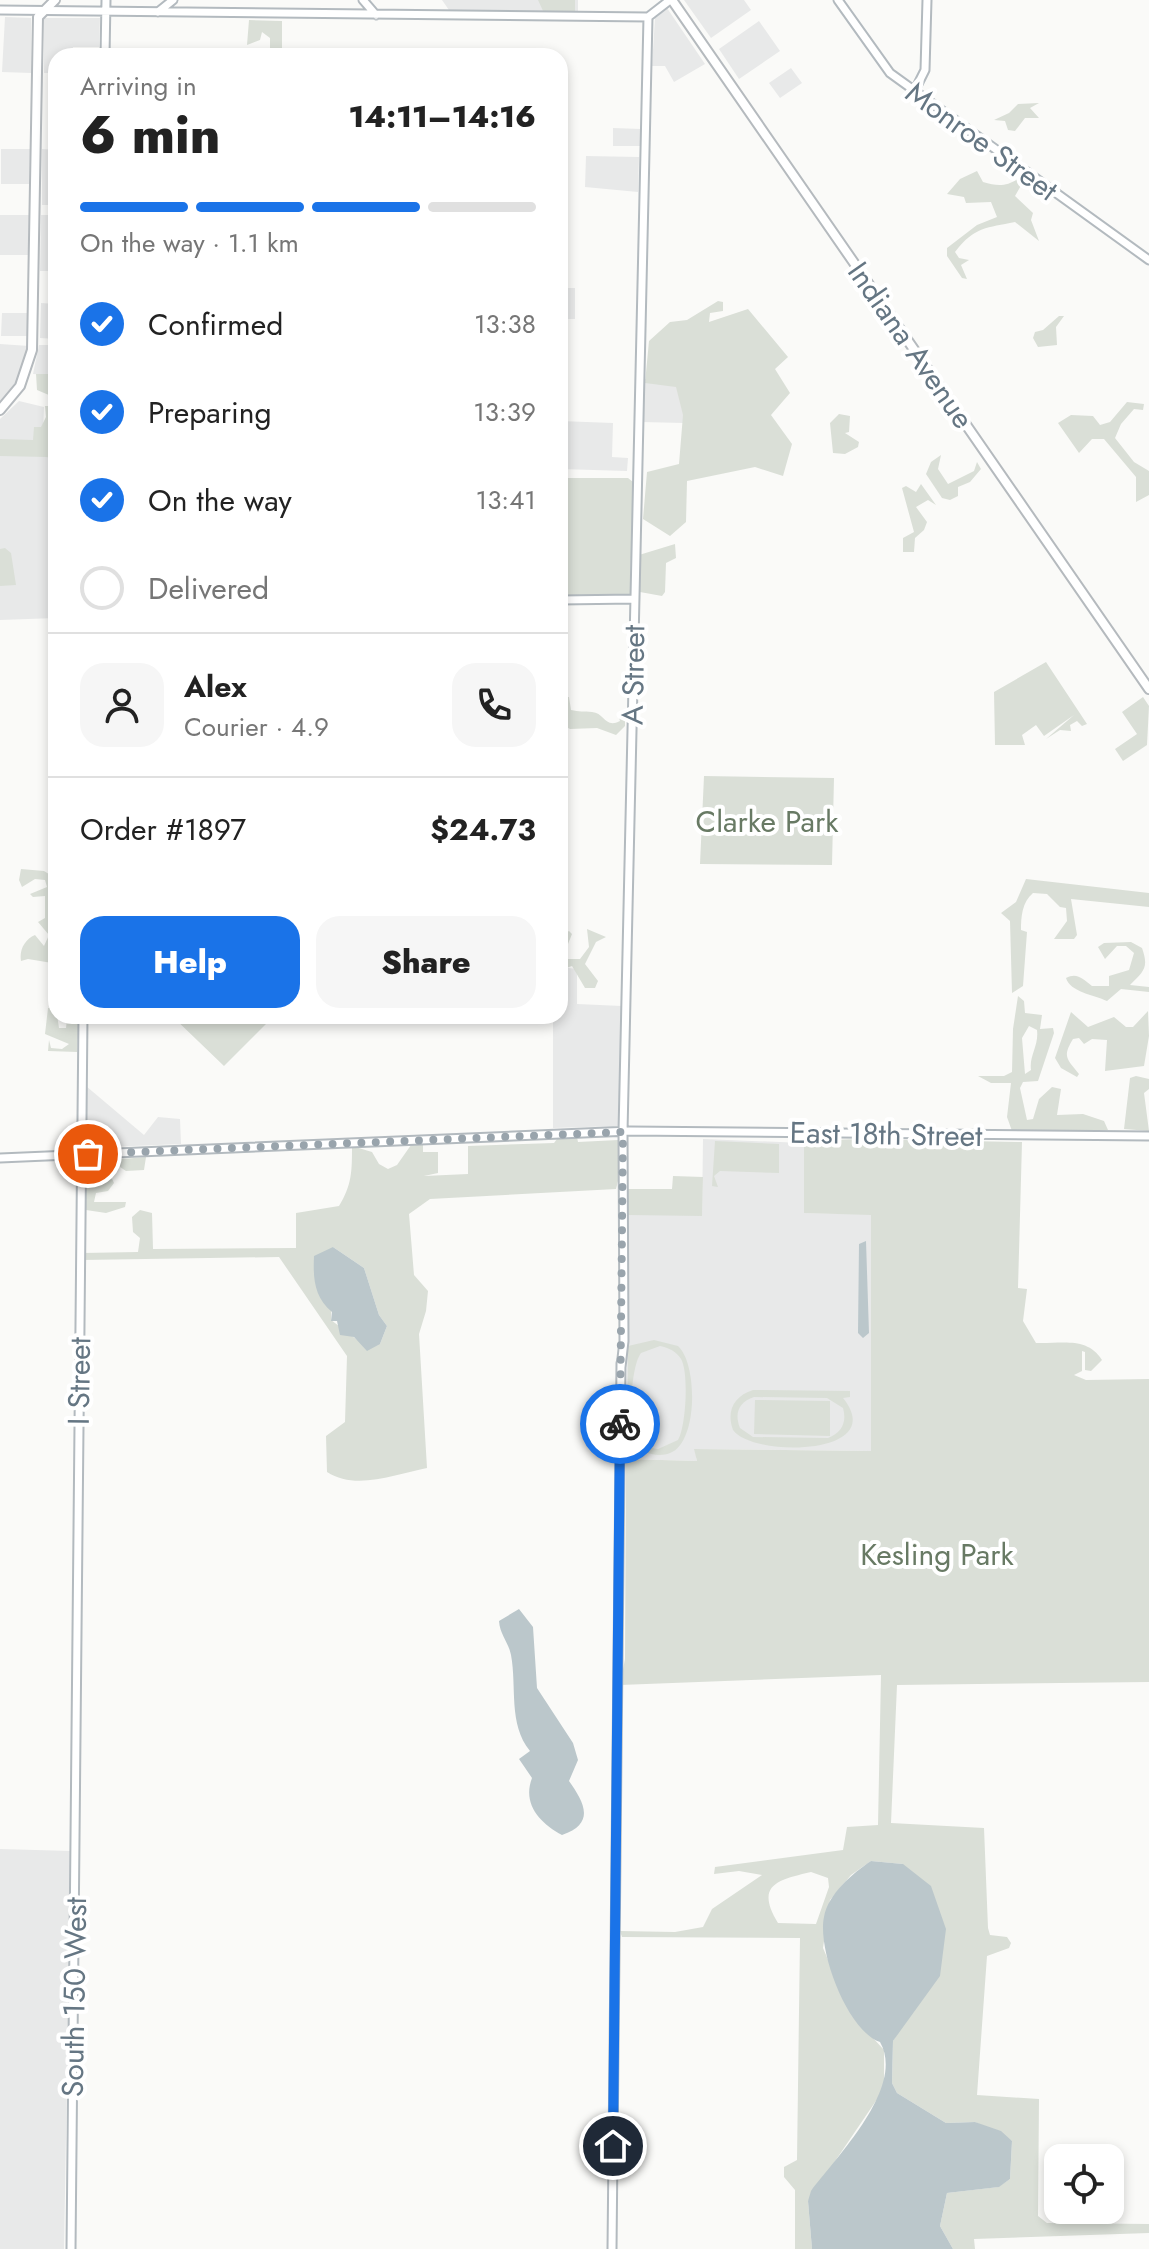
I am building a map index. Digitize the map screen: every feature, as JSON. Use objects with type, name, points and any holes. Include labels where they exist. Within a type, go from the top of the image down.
[{"type":"main road","points":[[0,410],[20,386],[32,350],[37,24],[40,11],[55,0]]},
{"type":"main road","name":"Indiana Avenue","points":[[671,0],[1149,689]]},
{"type":"street","points":[[105,48],[106,0]]},
{"type":"street","points":[[156,13],[173,0]]},
{"type":"street","points":[[363,0],[376,15]]},
{"type":"street","points":[[0,10],[648,17],[671,0]]},
{"type":"street","name":"Monroe Street","points":[[838,0],[884,68],[1149,260]]},
{"type":"street","points":[[914,92],[925,70],[927,0]]},
{"type":"street","name":"A Street","points":[[612,2249],[623,1132],[648,17]]},
{"type":"street","points":[[568,600],[634,599]]},
{"type":"street","name":"I Street","points":[[77,1746],[83,1024]]},
{"type":"street","name":"East 18th Street","points":[[0,1158],[623,1132],[1149,1136]]},
{"type":"street","name":"South 150 West","points":[[71,2249],[77,1746]]},
{"type":"shaded area","points":[[442,0],[578,0],[578,15],[451,13]]},
{"type":"shaded area","points":[[684,0],[744,0],[751,10],[711,38]]},
{"type":"shaded area","points":[[667,8],[705,64],[674,82],[665,66],[652,66],[655,18]]},
{"type":"shaded area","points":[[5,17],[31,18],[31,73],[2,72]]},
{"type":"shaded area","points":[[44,18],[100,18],[99,47],[48,48],[48,73],[44,73]]},
{"type":"shaded area","points":[[759,21],[780,51],[739,79],[719,49]]},
{"type":"shaded area","points":[[791,68],[802,83],[780,98],[769,83]]},
{"type":"shaded area","points":[[613,128],[641,129],[640,146],[613,146]]},
{"type":"shaded area","points":[[1,149],[30,149],[29,184],[1,184]]},
{"type":"shaded area","points":[[42,149],[48,149],[48,205],[42,205]]},
{"type":"shaded area","points":[[586,156],[639,157],[638,192],[585,187]]},
{"type":"shaded area","points":[[0,215],[29,215],[28,255],[0,255]]},
{"type":"shaded area","points":[[41,215],[48,215],[48,271],[40,271]]},
{"type":"shaded area","points":[[568,288],[575,288],[575,319],[568,319]]},
{"type":"shaded area","points":[[41,303],[48,303],[48,338],[40,338]]},
{"type":"shaded area","points":[[2,313],[27,313],[27,336],[1,336]]},
{"type":"shaded area","points":[[0,344],[29,346],[19,377],[0,404]]},
{"type":"shaded area","points":[[39,345],[48,345],[48,375],[33,374]]},
{"type":"shaded area","points":[[642,379],[685,380],[684,423],[641,422]]},
{"type":"shaded area","points":[[19,401],[44,407],[42,455],[48,455],[48,618],[0,620],[0,419]]},
{"type":"shaded area","points":[[568,421],[613,423],[612,457],[628,458],[627,471],[568,469]]},
{"type":"shaded area","points":[[568,968],[577,969],[577,1004],[622,1006],[618,1126],[553,1128],[553,1024],[568,1024]]},
{"type":"shaded area","points":[[86,1086],[144,1135],[158,1117],[180,1119],[181,1144],[85,1148]]},
{"type":"shaded area","points":[[703,1139],[804,1143],[804,1213],[871,1214],[871,1451],[695,1449],[697,1461],[626,1459],[628,1215],[702,1215]]},
{"type":"shaded area","points":[[866,1241],[869,1333],[863,1338],[858,1333],[859,1244]]},
{"type":"shaded area","points":[[333,1247],[364,1268],[379,1315],[387,1326],[380,1344],[367,1351],[354,1337],[340,1335],[337,1321],[331,1321],[332,1312],[321,1300],[316,1287],[314,1256]]},
{"type":"shaded area","points":[[519,1609],[533,1627],[537,1688],[573,1743],[578,1760],[569,1781],[579,1796],[583,1818],[573,1830],[562,1835],[535,1812],[529,1796],[532,1778],[519,1759],[530,1751],[516,1717],[511,1655],[499,1621]]},
{"type":"shaded area","points":[[0,1849],[71,1851],[64,2249],[0,2249]]},
{"type":"shaded area","points":[[871,1861],[903,1864],[931,1886],[946,1929],[940,1976],[893,2041],[892,2083],[897,2093],[946,2123],[975,2122],[1001,2131],[1012,2141],[1010,2179],[999,2187],[947,2193],[940,2226],[953,2249],[812,2249],[808,2201],[811,2191],[865,2120],[884,2079],[886,2060],[880,2042],[868,2035],[846,2006],[830,1968],[823,1931],[830,1900],[849,1878]]},
{"type":"green space","points":[[538,0],[575,0],[575,13],[544,13]]},
{"type":"green space","points":[[249,20],[282,21],[282,48],[270,48],[270,38],[262,32],[260,40],[247,45]]},
{"type":"green space","points":[[1039,103],[1030,108],[1039,118],[1025,118],[1015,131],[1008,130],[1005,121],[994,120],[1009,113],[1018,104]]},
{"type":"green space","points":[[977,171],[983,182],[1005,185],[1018,179],[1023,182],[1015,196],[1033,213],[1031,220],[1039,241],[1015,222],[975,233],[955,252],[959,258],[969,260],[961,265],[967,279],[962,278],[947,256],[947,248],[977,225],[997,217],[991,202],[966,203],[964,197],[947,194],[960,179]]},
{"type":"green space","points":[[718,301],[723,302],[723,311],[710,313],[709,322],[748,309],[788,357],[775,369],[790,393],[771,415],[792,444],[783,476],[755,467],[687,481],[686,522],[670,536],[643,519],[647,472],[679,464],[683,415],[676,387],[645,383],[649,341],[670,322],[687,320]]},
{"type":"green space","points":[[1059,316],[1064,316],[1056,327],[1057,345],[1038,347],[1033,338],[1035,332],[1043,330]]},
{"type":"green space","points":[[36,374],[48,374],[48,395],[37,390]]},
{"type":"green space","points":[[1127,402],[1144,404],[1143,410],[1134,409],[1121,424],[1115,438],[1134,462],[1149,471],[1149,495],[1136,502],[1136,477],[1104,439],[1092,439],[1079,453],[1058,423],[1071,415],[1093,416],[1100,425],[1110,422]]},
{"type":"green space","points":[[45,406],[48,406],[48,457],[0,456],[0,439],[33,440],[34,427],[41,427],[46,417]]},
{"type":"green space","points":[[839,414],[850,416],[849,432],[845,433],[859,442],[858,447],[845,454],[833,453],[830,423]]},
{"type":"green space","points":[[941,455],[938,469],[948,484],[974,471],[977,462],[981,469],[970,482],[958,487],[958,496],[950,500],[942,498],[926,474],[931,462]]},
{"type":"green space","points":[[568,478],[628,478],[633,482],[630,594],[568,598]]},
{"type":"green space","points":[[921,484],[936,505],[928,500],[916,507],[927,522],[915,538],[914,552],[903,552],[903,538],[914,532],[902,488],[906,486],[916,492]]},
{"type":"green space","points":[[675,544],[676,558],[666,563],[665,592],[662,596],[640,592],[639,555]]},
{"type":"green space","points":[[5,548],[11,553],[16,585],[0,586],[0,549]]},
{"type":"green space","points":[[1046,662],[1087,724],[1082,726],[1077,721],[1070,725],[1071,731],[1060,730],[1046,739],[1074,715],[1044,736],[1036,725],[1022,735],[1025,745],[995,745],[994,692]]},
{"type":"green space","points":[[568,697],[571,710],[596,713],[611,723],[620,721],[618,715],[625,714],[625,726],[616,735],[597,728],[570,729]]},
{"type":"green space","points":[[1143,697],[1149,706],[1147,745],[1123,761],[1115,749],[1137,734],[1122,712]]},
{"type":"green space","name":"Clarke Park","points":[[704,776],[834,778],[832,865],[700,864]]},
{"type":"green space","points":[[21,869],[48,874],[48,934],[38,922],[45,918],[45,896],[33,897],[30,894],[47,887],[45,880],[35,879],[22,887],[19,880]]},
{"type":"green space","points":[[1026,879],[1149,893],[1149,907],[1071,899],[1077,935],[1074,939],[1054,939],[1067,921],[1066,908],[1060,907],[1047,894],[1033,893],[1024,905],[1021,920],[1021,930],[1027,932],[1023,986],[1012,993],[1010,921],[1001,913],[1016,902]]},
{"type":"green space","points":[[587,929],[606,937],[596,942],[585,964],[598,981],[595,988],[585,988],[572,966],[568,967],[568,959],[580,959],[589,947]]},
{"type":"green space","points":[[35,935],[44,946],[48,937],[48,962],[21,961],[22,949],[28,939]]},
{"type":"green space","points":[[1131,942],[1142,948],[1145,965],[1130,985],[1149,987],[1149,992],[1121,989],[1107,1001],[1077,990],[1068,983],[1066,978],[1073,976],[1092,986],[1109,986],[1109,976],[1129,970],[1134,953],[1126,946],[1117,946],[1105,959],[1098,947],[1104,943]]},
{"type":"green space","points":[[1018,996],[1024,1001],[1025,1013],[1042,1015],[1040,1029],[1053,1028],[1054,1033],[1038,1081],[1023,1082],[1020,1088],[1027,1120],[1033,1119],[1039,1099],[1052,1087],[1061,1089],[1057,1115],[1083,1114],[1104,1121],[1108,1130],[1012,1131],[1007,1117],[1011,1083],[991,1083],[978,1076],[1004,1076],[1012,1072]],"holes":[[[1029,1026],[1037,1030],[1031,1070],[1025,1074],[1022,1038]]]},
{"type":"green space","points":[[48,1008],[48,1024],[66,1028],[66,1024],[79,1024],[77,1052],[48,1051],[49,1040],[51,1048],[62,1049],[69,1044],[45,1034]]},
{"type":"green space","points":[[1148,1011],[1149,1036],[1144,1066],[1105,1071],[1107,1040],[1092,1039],[1084,1044],[1079,1038],[1073,1039],[1067,1054],[1079,1074],[1077,1077],[1061,1068],[1055,1058],[1071,1012],[1088,1027],[1114,1017],[1126,1027],[1133,1027]]},
{"type":"green space","points":[[180,1024],[266,1024],[224,1066]]},
{"type":"green space","points":[[1130,1078],[1149,1079],[1149,1089],[1144,1093],[1149,1131],[1124,1129]]},
{"type":"green space","points":[[577,1137],[578,1142],[618,1140],[619,1177],[616,1189],[430,1199],[409,1214],[414,1275],[428,1291],[419,1334],[427,1468],[363,1481],[338,1478],[327,1472],[326,1436],[345,1422],[347,1356],[279,1257],[82,1260],[82,1253],[138,1252],[140,1238],[133,1232],[132,1217],[140,1210],[152,1213],[153,1249],[296,1248],[296,1213],[339,1206],[350,1178],[352,1146],[372,1152],[379,1164],[388,1169],[397,1165],[411,1145],[423,1144],[423,1152],[438,1152],[438,1173],[424,1176],[468,1174],[468,1146],[554,1143],[557,1139]],"holes":[[[333,1247],[364,1268],[379,1315],[387,1326],[380,1344],[360,1342],[331,1320]]]},
{"type":"green space","points":[[715,1141],[779,1144],[779,1173],[720,1171],[714,1176],[718,1187],[712,1186]]},
{"type":"green space","name":"Kesling Park","points":[[804,1141],[1022,1142],[1018,1288],[1027,1289],[1023,1321],[1036,1343],[1081,1344],[1096,1352],[1102,1360],[1091,1371],[1085,1370],[1085,1352],[1082,1351],[1082,1371],[1074,1375],[1086,1380],[1149,1379],[1149,1682],[897,1685],[891,1823],[984,1828],[988,1928],[990,1935],[1007,1937],[1011,1943],[1009,1948],[987,1956],[977,2095],[1039,2099],[1038,2216],[1044,2224],[1149,2224],[1149,2233],[974,2239],[975,2249],[953,2249],[940,2226],[947,2193],[998,2187],[1010,2179],[1012,2141],[975,2122],[946,2123],[897,2093],[892,2083],[893,2041],[900,2029],[903,1864],[871,1861],[851,1875],[830,1900],[823,1948],[852,2015],[884,2050],[884,2089],[808,2201],[812,2249],[795,2249],[795,2190],[784,2177],[784,2167],[797,2160],[800,1938],[622,1937],[620,1931],[675,1932],[703,1927],[712,1909],[762,1875],[739,1871],[714,1874],[715,1867],[843,1850],[847,1827],[878,1825],[881,1675],[620,1685],[625,1659],[626,1459],[697,1461],[694,1449],[871,1451],[871,1215],[804,1213]],"holes":[[[811,1872],[828,1878],[829,1887],[816,1924],[778,1923],[769,1900],[773,1886]]]},
{"type":"green space","points":[[146,1157],[144,1170],[126,1171],[111,1161],[105,1164],[114,1183],[108,1191],[96,1193],[94,1202],[126,1202],[125,1207],[106,1213],[86,1210],[84,1167],[87,1162]]},
{"type":"green space","points":[[673,1176],[703,1177],[702,1216],[628,1215],[628,1189],[672,1189]]},
{"type":"green space","points":[[654,1340],[678,1346],[685,1355],[692,1385],[690,1419],[686,1435],[670,1453],[659,1455],[627,1449],[628,1346]],"holes":[[[660,1346],[675,1352],[681,1359],[686,1400],[678,1440],[658,1449],[646,1446],[636,1436],[632,1394],[635,1369],[641,1353]]]},
{"type":"green space","points":[[753,1390],[850,1391],[850,1397],[843,1398],[853,1417],[848,1431],[834,1441],[813,1446],[765,1445],[745,1439],[733,1430],[731,1423],[731,1411],[736,1400]],"holes":[[[754,1397],[827,1398],[843,1408],[844,1418],[840,1430],[828,1438],[753,1437],[738,1423],[741,1405]]]},
{"type":"green space","points":[[755,1400],[830,1401],[830,1436],[754,1434]]},
{"type":"way so far","points":[[88,1154],[623,1132],[620,1424]]},
{"type":"route","points":[[613,2146],[620,1424]]}]
